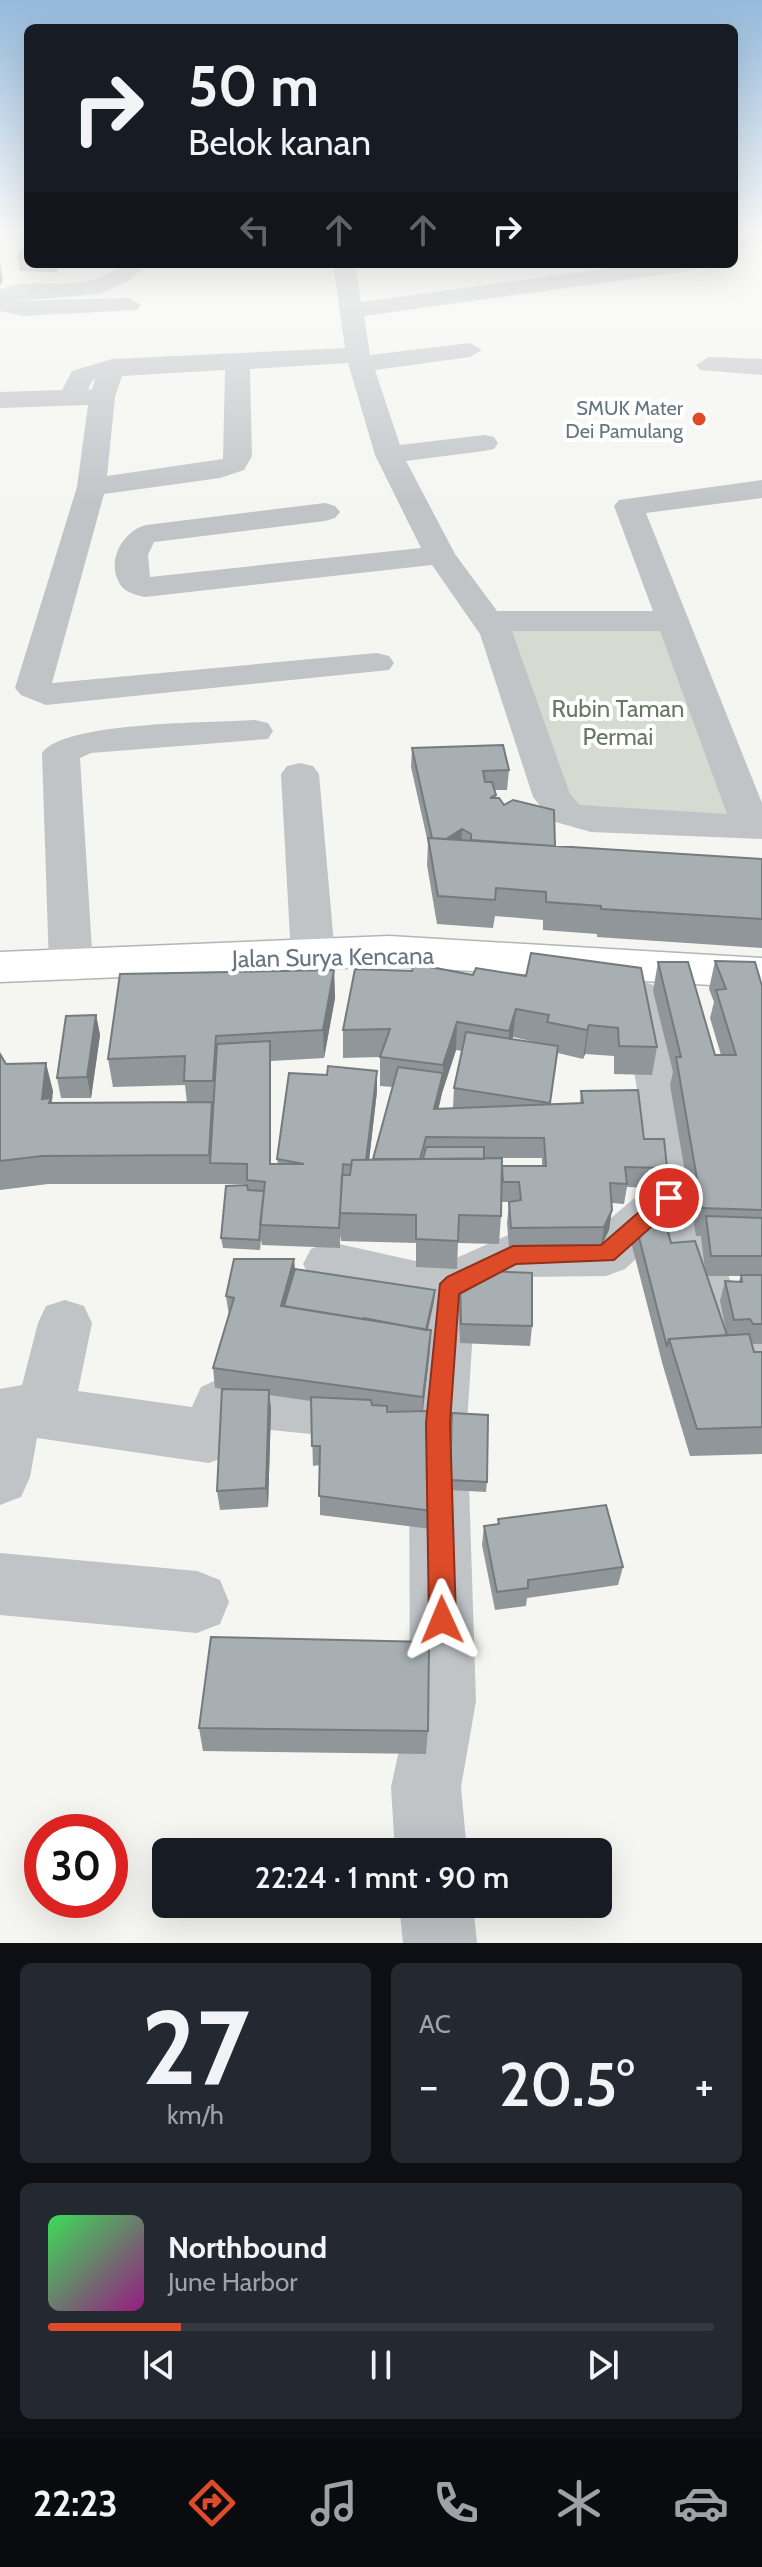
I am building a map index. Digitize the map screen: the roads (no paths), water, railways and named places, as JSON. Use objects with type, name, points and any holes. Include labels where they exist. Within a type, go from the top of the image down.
[{"type":"main road","name":"Jalan Surya Kencana","points":[[0,967],[389,951],[762,973]]},
{"type":"street","points":[[355,326],[359,360],[389,455],[440,555],[497,634],[552,797],[566,813],[591,820],[757,827],[629,506],[762,489]]},
{"type":"street","points":[[71,398],[81,376],[112,367],[237,361],[359,360],[470,350]]},
{"type":"street","points":[[91,487],[220,470],[234,464],[238,456],[237,361]]},
{"type":"street","points":[[709,365],[762,367]]},
{"type":"street","points":[[112,367],[102,397],[91,487],[33,688],[46,694],[377,663]]},
{"type":"street","points":[[0,400],[102,397]]},
{"type":"street","points":[[389,455],[484,443]]},
{"type":"street","points":[[325,512],[146,534],[136,539],[132,547],[135,583],[145,587],[440,555]]},
{"type":"street","points":[[488,621],[673,621]]},
{"type":"street","points":[[71,966],[61,753],[84,742],[255,731]]},
{"type":"street","points":[[300,774],[313,956]]},
{"type":"street","points":[[638,964],[677,1173],[701,1277],[716,1311],[727,1349],[762,1352]]},
{"type":"street","points":[[430,1838],[426,1787],[443,1701],[438,1423],[448,1291],[455,1283],[513,1255],[606,1254],[669,1198],[677,1173]]},
{"type":"street","points":[[330,1264],[448,1291]]},
{"type":"street","points":[[0,1477],[65,1323]]},
{"type":"street","points":[[29,1411],[209,1436],[221,1405],[230,1400],[438,1423]]},
{"type":"street","points":[[0,1584],[197,1602]]},
{"type":"street","points":[[437,1918],[440,1943]]},
{"type":"place","name":"SMUK Mater Dei Pamulang","points":[[699,419]]},
{"type":"park label","name":"Rubin Taman Permai","points":[[618,722]]}]
